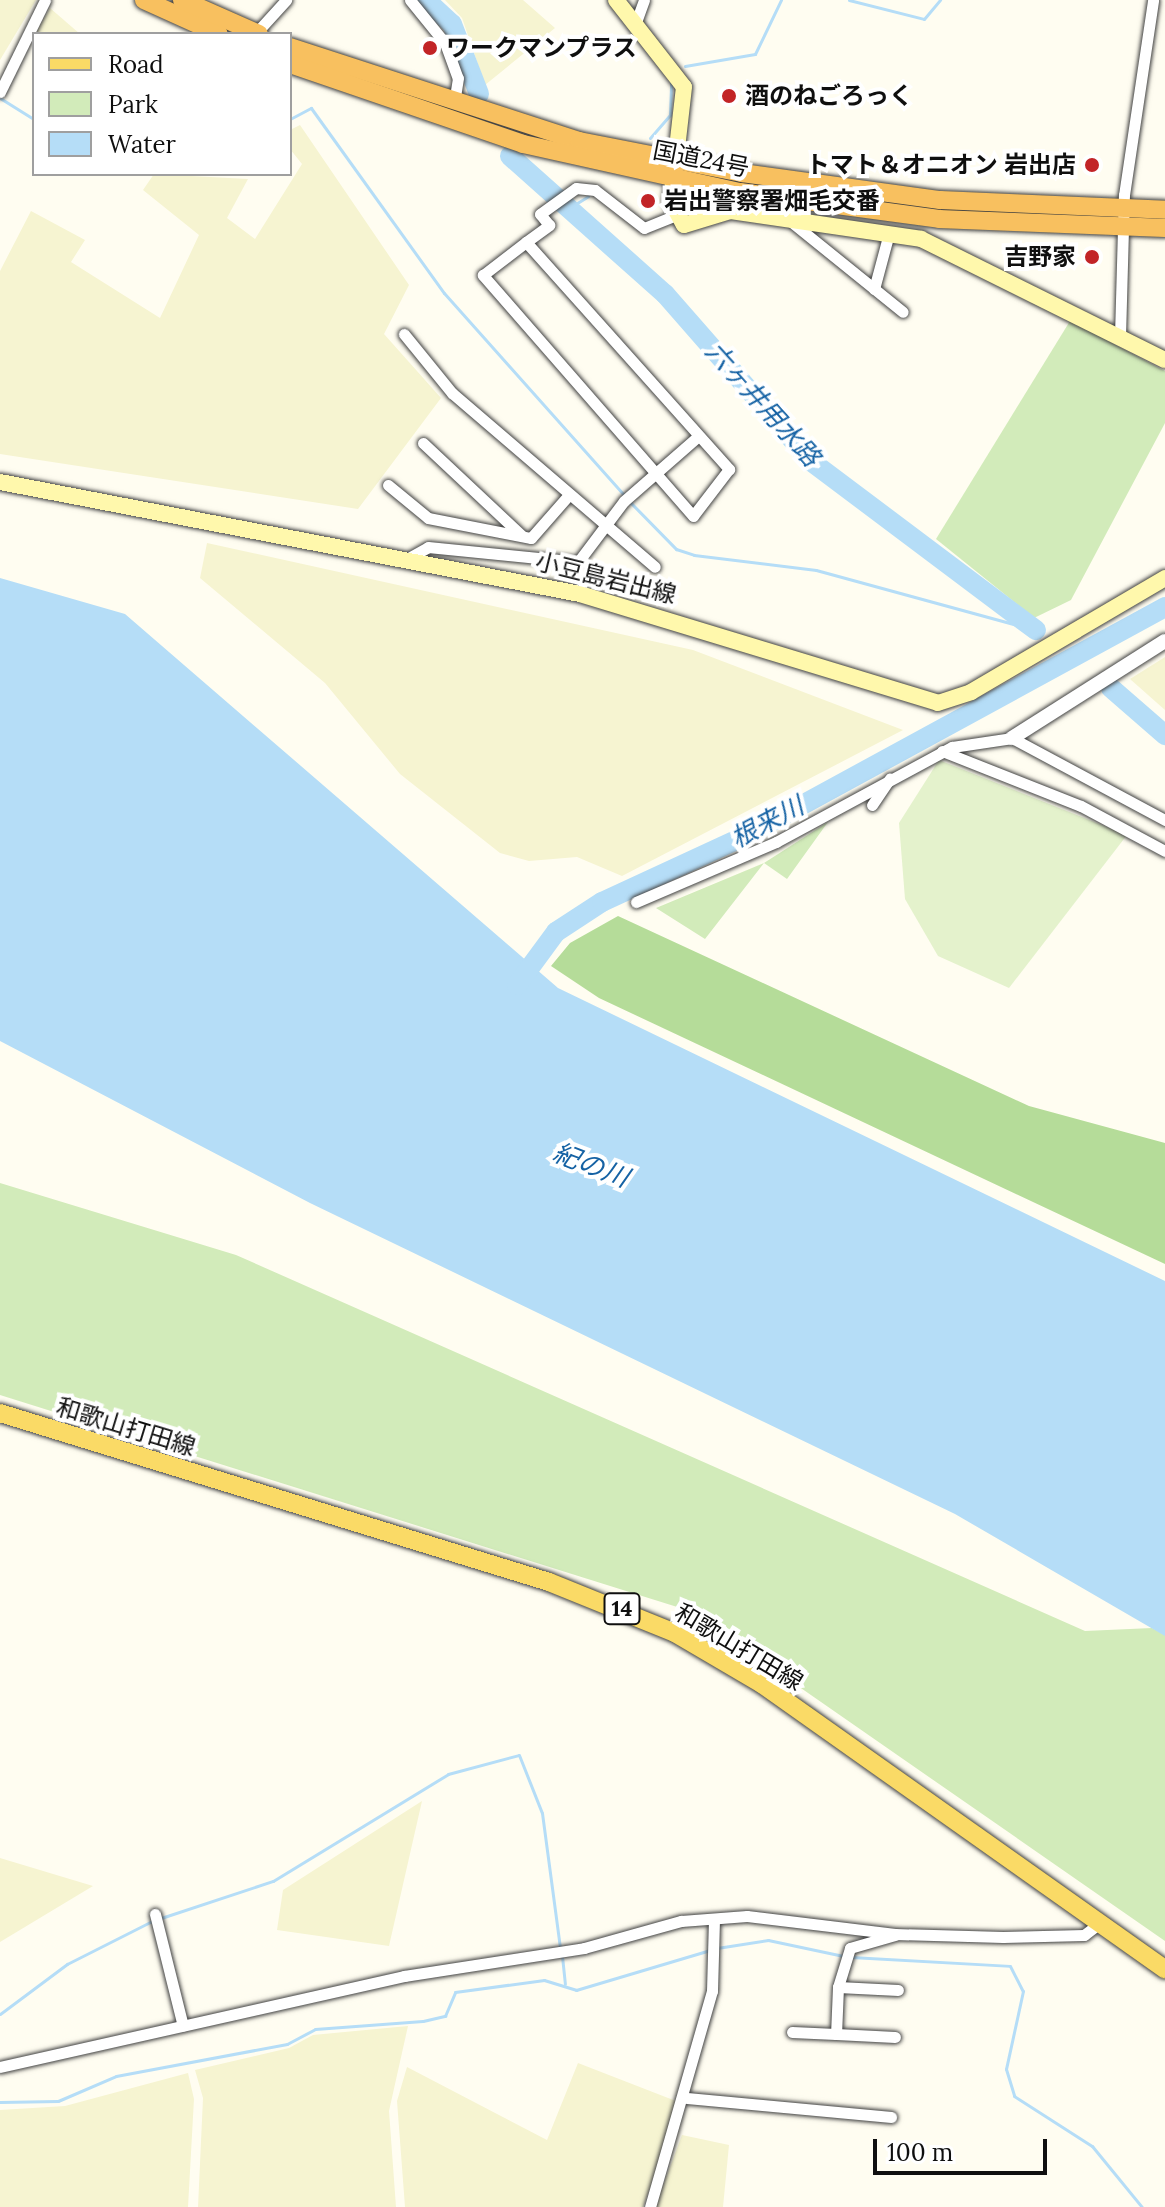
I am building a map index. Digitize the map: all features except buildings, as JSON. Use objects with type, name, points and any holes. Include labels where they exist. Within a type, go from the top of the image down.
[{"type":"highway","points":[[144,0],[215,32]]},
{"type":"highway","points":[[182,0],[256,32]]},
{"type":"highway","name":"国道24号","points":[[292,48],[454,103],[676,170],[940,200],[1165,210]]},
{"type":"highway","name":"国道24号","points":[[292,65],[523,144],[939,219],[1165,228]]},
{"type":"main road","points":[[616,0],[684,87],[673,216],[684,225],[730,211],[921,239],[1165,360]]},
{"type":"main road","name":"小豆島岩出線","points":[[0,482],[580,594],[938,703],[971,692],[1165,578]]},
{"type":"main road","name":"和歌山打田線","points":[[0,1413],[549,1582],[675,1633],[762,1684],[1096,1926],[1165,1969]]},
{"type":"street","points":[[0,92],[45,0]]},
{"type":"street","points":[[259,32],[286,0]]},
{"type":"street","points":[[410,0],[445,43],[458,78],[454,103]]},
{"type":"street","points":[[636,22],[644,0]]},
{"type":"street","points":[[1120,336],[1128,228],[1122,209],[1153,0]]},
{"type":"street","points":[[526,242],[695,439],[729,469],[693,516],[483,275],[526,242],[549,225],[544,210],[576,188],[595,190],[644,228],[673,216]]},
{"type":"street","points":[[789,220],[903,312]]},
{"type":"street","points":[[874,289],[889,233]]},
{"type":"street","points":[[404,334],[452,393],[603,529],[655,567]]},
{"type":"street","points":[[405,560],[428,547],[578,562],[628,497],[695,439]]},
{"type":"street","points":[[423,443],[522,536]]},
{"type":"street","points":[[388,485],[428,518],[531,538],[567,497]]},
{"type":"street","points":[[636,902],[776,842],[942,751],[1012,738],[1165,641]]},
{"type":"street","points":[[1012,738],[1165,820]]},
{"type":"street","points":[[942,751],[1081,806],[1165,851]]},
{"type":"street","points":[[872,805],[890,778]]},
{"type":"street","points":[[155,1914],[183,2026]]},
{"type":"street","points":[[0,2067],[404,1976],[510,1962],[714,1919],[895,1934],[1084,1935],[1096,1926]]},
{"type":"street","points":[[650,2207],[687,2098],[714,1961],[714,1919]]},
{"type":"street","points":[[836,2034],[838,1987],[850,1948],[895,1934]]},
{"type":"street","points":[[838,1987],[898,1990]]},
{"type":"street","points":[[792,2032],[895,2037]]},
{"type":"street","points":[[687,2098],[891,2117]]},
{"type":"shaded area","points":[[0,0],[36,0],[0,60]]},
{"type":"shaded area","points":[[445,0],[523,0],[555,28],[485,85],[462,18]]},
{"type":"shaded area","points":[[50,8],[78,32],[36,32]]},
{"type":"shaded area","points":[[300,125],[409,285],[384,334],[441,398],[358,509],[0,454],[0,271],[31,211],[85,240],[71,262],[160,318],[199,235],[143,190],[153,176],[248,179],[227,218],[255,239],[302,164],[292,152],[292,129]]},
{"type":"shaded area","points":[[207,543],[693,650],[903,730],[622,876],[577,857],[529,861],[500,853],[400,774],[325,683],[200,578]]},
{"type":"shaded area","points":[[1165,657],[1165,710],[1130,679]]},
{"type":"shaded area","points":[[422,1801],[389,1946],[277,1930],[283,1890]]},
{"type":"shaded area","points":[[0,1858],[93,1886],[0,1942]]},
{"type":"shaded area","points":[[408,2026],[389,2111],[396,2207],[198,2207],[203,2098],[195,2070],[289,2048],[313,2035]]},
{"type":"shaded area","points":[[578,2063],[681,2103],[643,2207],[405,2207],[397,2101],[407,2067],[547,2140]]},
{"type":"shaded area","points":[[188,2073],[194,2099],[188,2207],[0,2207],[0,2110],[65,2106]]},
{"type":"shaded area","points":[[682,2135],[729,2145],[723,2207],[655,2207]]},
{"type":"green space","points":[[1070,321],[1165,371],[1165,423],[1071,600],[1034,618],[936,539]]},
{"type":"green space","points":[[939,760],[1127,835],[1009,988],[938,956],[905,899],[899,823]]},
{"type":"green space","points":[[828,822],[787,879],[764,863]]},
{"type":"green space","points":[[764,863],[705,939],[656,908]]},
{"type":"green space","points":[[618,916],[1029,1106],[1165,1143],[1165,1264],[599,998],[551,966],[570,943]]},
{"type":"green space","points":[[0,1183],[236,1255],[1085,1631],[1152,1628],[1165,1635],[1165,1941],[690,1611],[0,1395]]},
{"type":"water","name":"紀の川","points":[[0,578],[125,614],[558,988],[1165,1281],[1165,1636],[955,1514],[310,1203],[0,1041]]},
{"type":"waterway","name":"六ヶ井用水路","points":[[426,0],[452,24],[479,94]]},
{"type":"waterway","points":[[685,66],[755,54],[781,0]]},
{"type":"waterway","points":[[849,0],[924,19],[940,0]]},
{"type":"waterway","points":[[650,138],[670,115],[671,79]]},
{"type":"waterway","points":[[0,98],[32,118]]},
{"type":"waterway","points":[[292,118],[311,108],[444,293],[625,496]]},
{"type":"waterway","name":"六ヶ井用水路","points":[[510,156],[665,294],[812,462],[1036,630]]},
{"type":"waterway","points":[[566,210],[588,196]]},
{"type":"waterway","points":[[630,502],[676,549],[694,555],[816,570],[1036,630]]},
{"type":"waterway","name":"根来川","points":[[517,985],[556,932],[602,902],[749,834],[1165,607]]},
{"type":"waterway","name":"六ヶ井用水路","points":[[1111,688],[1165,735]]},
{"type":"waterway","points":[[161,1918],[273,1881],[448,1774],[519,1755],[542,1813],[560,1948]]},
{"type":"waterway","points":[[0,2014],[67,1964],[154,1920]]},
{"type":"waterway","points":[[717,1948],[768,1940],[843,1956]]},
{"type":"waterway","points":[[0,2102],[58,2101],[116,2076],[287,2044],[315,2029],[423,2021],[445,2016],[455,1992],[544,1980],[576,1990],[710,1950]]},
{"type":"waterway","points":[[562,1956],[565,1984]]},
{"type":"waterway","points":[[851,1957],[1010,1966],[1023,1991],[1006,2069],[1014,2096],[1092,2146],[1142,2207]]},
{"type":"place","name":"ワークマンプラス","points":[[430,48]]},
{"type":"place","name":"酒のねごろっく","points":[[729,96]]},
{"type":"place","name":"トマト＆オニオン 岩出店","points":[[1092,165]]},
{"type":"place","name":"岩出警察署畑毛交番","points":[[648,201]]},
{"type":"place","name":"吉野家","points":[[1092,257]]}]
